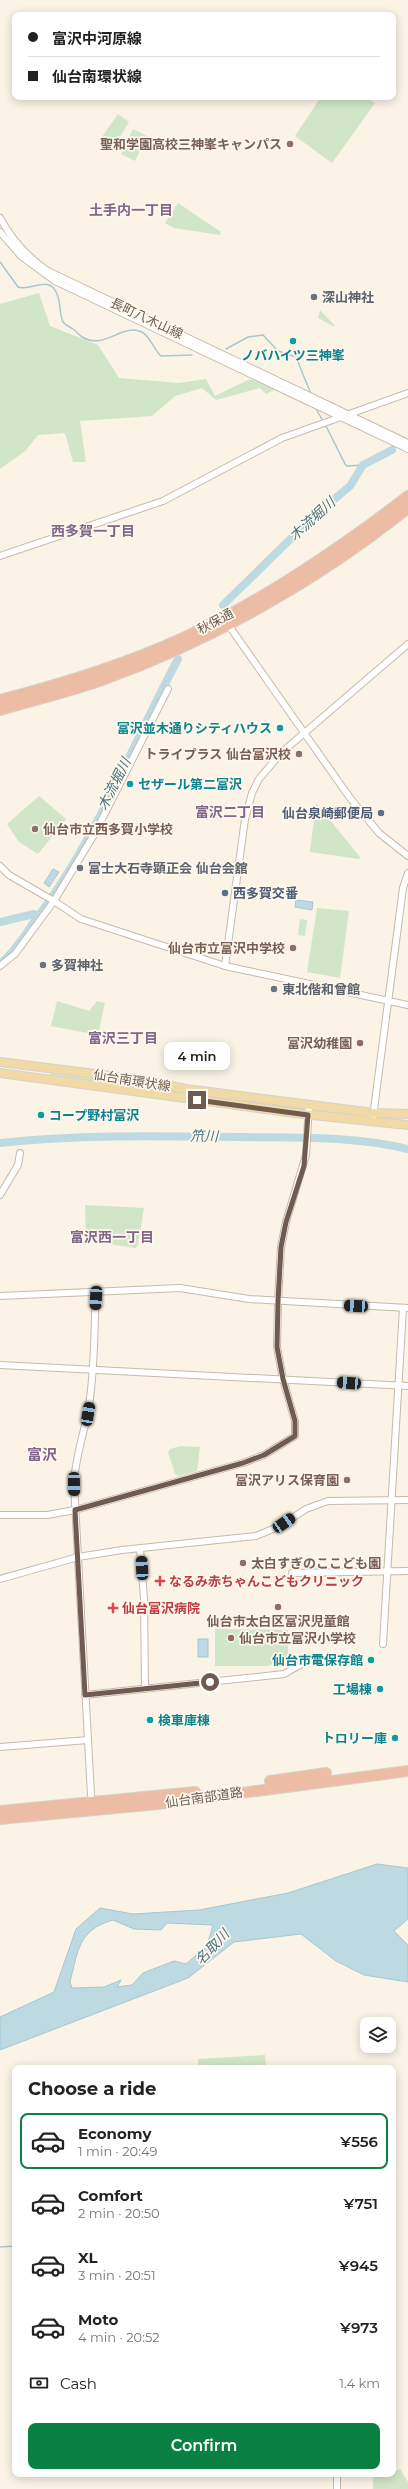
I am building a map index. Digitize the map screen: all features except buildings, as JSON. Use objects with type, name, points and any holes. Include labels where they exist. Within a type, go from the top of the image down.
[{"type":"highway","name":"秋保通","points":[[0,700],[100,671],[227,620],[346,542],[408,496]]},
{"type":"highway","name":"秋保通","points":[[0,710],[102,679],[173,650],[327,566],[408,508]]},
{"type":"highway","name":"仙台南部道路","points":[[0,1811],[138,1799],[408,1764]]},
{"type":"highway","name":"仙台南部道路","points":[[0,1818],[158,1804],[408,1771]]},
{"type":"main road","name":"仙台南環状線","points":[[0,1062],[309,1105],[374,1113],[408,1114]]},
{"type":"main road","name":"仙台南環状線","points":[[0,1073],[308,1115],[408,1125]]},
{"type":"street","name":"長町八木山線","points":[[0,218],[7,232],[25,253],[48,271],[311,400]]},
{"type":"street","points":[[0,232],[20,256],[55,281],[324,406],[348,415],[408,443]]},
{"type":"street","points":[[0,556],[163,501],[282,438],[408,393]]},
{"type":"street","points":[[324,406],[341,417],[408,448]]},
{"type":"street","points":[[227,620],[330,772],[367,821],[408,856]]},
{"type":"street","points":[[225,966],[245,819],[252,793],[266,768],[304,733],[408,644]]},
{"type":"street","points":[[0,966],[16,954],[95,833],[168,689]]},
{"type":"street","points":[[0,866],[9,875],[51,899],[81,919],[225,966],[408,1005]]},
{"type":"street","points":[[372,1122],[404,888],[408,873]]},
{"type":"street","points":[[0,1514],[47,1515],[75,1510],[243,1463],[264,1455],[295,1436],[295,1421],[283,1379],[277,1347],[278,1301],[281,1247],[286,1222],[304,1166],[309,1105]]},
{"type":"street","points":[[0,1195],[18,1165],[20,1153]]},
{"type":"street","points":[[0,1296],[96,1292],[144,1288],[180,1288],[278,1301],[406,1308],[398,1386],[383,1644]]},
{"type":"street","points":[[91,1796],[75,1510],[75,1472],[88,1414],[96,1292]]},
{"type":"street","points":[[0,1365],[408,1386]]},
{"type":"street","points":[[0,1579],[78,1557],[256,1536],[274,1529],[306,1509],[328,1501],[408,1500]]},
{"type":"street","points":[[140,1549],[144,1598],[145,1689]]},
{"type":"street","points":[[292,1573],[408,1572]]},
{"type":"street","points":[[85,1695],[284,1674],[307,1661]]},
{"type":"street","points":[[0,1747],[88,1740]]},
{"type":"street","points":[[337,2477],[337,2489]]},
{"type":"green space","points":[[319,100],[370,100],[375,103],[332,163],[295,136]]},
{"type":"green space","points":[[118,114],[129,122],[115,145],[102,137]]},
{"type":"green space","points":[[133,129],[147,136],[135,161],[121,154]]},
{"type":"green space","points":[[178,203],[221,232],[220,235],[174,228],[165,223]]},
{"type":"green space","points":[[39,293],[50,326],[98,345],[119,378],[179,383],[206,379],[215,396],[250,379],[274,390],[266,394],[260,388],[216,400],[202,388],[175,396],[152,416],[80,421],[86,462],[73,462],[65,433],[38,435],[25,451],[0,469],[0,304]]},
{"type":"green space","points":[[320,310],[335,326],[335,327],[318,318]]},
{"type":"green space","points":[[39,796],[66,819],[38,854],[19,842],[7,824]]},
{"type":"green space","points":[[316,803],[360,857],[359,859],[310,852]]},
{"type":"green space","points":[[317,908],[349,911],[340,978],[307,972]]},
{"type":"green space","points":[[300,919],[307,920],[305,936],[298,935]]},
{"type":"green space","points":[[57,1001],[89,1011],[97,1001],[105,1003],[98,1035],[51,1026]]},
{"type":"green space","points":[[51,1071],[131,1081],[177,1091],[176,1095],[139,1087],[50,1076]]},
{"type":"green space","points":[[198,1094],[300,1106],[299,1111],[197,1098]]},
{"type":"green space","points":[[85,1205],[144,1208],[138,1245],[136,1248],[88,1241],[86,1238]]},
{"type":"green space","points":[[181,1446],[200,1447],[197,1471],[178,1476],[175,1474],[168,1452],[170,1449]]},
{"type":"green space","points":[[215,1629],[288,1630],[288,1659],[267,1666],[215,1666]]},
{"type":"green space","points":[[265,2055],[266,2065],[198,2065],[198,2059]]},
{"type":"green space","points":[[400,2469],[408,2482],[408,2489],[373,2489],[373,2477],[396,2477],[396,2470]]},
{"type":"water","points":[[53,869],[59,872],[49,887],[44,883]]},
{"type":"water","points":[[296,900],[313,902],[312,910],[295,907]]},
{"type":"water","points":[[198,1639],[208,1639],[208,1657],[198,1657]]},
{"type":"water","name":"名取川","points":[[377,1864],[408,1868],[408,1919],[394,1931],[408,1945],[408,1982],[364,1975],[336,1961],[301,1934],[234,1942],[188,1978],[0,2050],[0,2017],[54,1992],[76,1929],[100,1908],[133,1914],[199,1910],[288,1893]],"holes":[[[113,1920],[134,1929],[161,1930],[167,1923],[213,1925],[207,1946],[186,1964],[174,1961],[143,1973],[132,1985],[117,1987],[121,1980],[104,1987],[72,1988],[70,1982],[75,1961],[81,1943],[86,1936],[101,1924]]]},
{"type":"waterway","points":[[0,262],[18,287],[23,288],[45,284],[54,288],[58,297],[63,322],[82,337],[98,341],[126,331],[139,331],[143,332],[149,338],[161,356],[192,355]]},
{"type":"waterway","points":[[226,349],[248,337],[263,335],[278,351],[296,357],[311,394]]},
{"type":"waterway","points":[[315,407],[323,421]]},
{"type":"waterway","points":[[325,424],[345,464],[347,466],[363,465]]},
{"type":"waterway","name":"木流堀川","points":[[223,605],[313,517],[350,486],[363,465],[392,450]]},
{"type":"waterway","name":"木流堀川","points":[[4,960],[20,942],[56,892],[76,860],[111,794],[178,659]]},
{"type":"waterway","points":[[0,922],[34,914],[37,918]]},
{"type":"waterway","name":"笊川","points":[[0,1143],[61,1138],[121,1136],[284,1137],[347,1140],[408,1149]]},
{"type":"waterway","points":[[0,2247],[12,2246]]},
{"type":"place","name":"聖和学園高校三神峯キャンパス","points":[[290,144]]},
{"type":"place","name":"深山神社","points":[[314,297]]},
{"type":"place","name":"ノバハイツ三神峯","points":[[293,341]]},
{"type":"place","name":"富沢並木通りシティハウス","points":[[280,728]]},
{"type":"place","name":"トライプラス 仙台富沢校","points":[[299,754]]},
{"type":"place","name":"セザール第二富沢","points":[[130,784]]},
{"type":"place","name":"仙台泉崎郵便局","points":[[381,813]]},
{"type":"place","name":"仙台市立西多賀小学校","points":[[35,829]]},
{"type":"place","name":"富士大石寺顕正会 仙台会舘","points":[[80,868]]},
{"type":"place","name":"西多賀交番","points":[[225,893]]},
{"type":"place","name":"仙台市立富沢中学校","points":[[293,948]]},
{"type":"place","name":"多賀神社","points":[[43,965]]},
{"type":"place","name":"東北偕和曾館","points":[[274,989]]},
{"type":"place","name":"富沢幼稚園","points":[[360,1043]]},
{"type":"place","name":"コープ野村富沢","points":[[41,1115]]},
{"type":"place","name":"富沢アリス保育園","points":[[347,1480]]},
{"type":"place","name":"太白すぎのここども園","points":[[243,1563]]},
{"type":"place","name":"なるみ赤ちゃんこどもクリニック","points":[[160,1581]]},
{"type":"place","name":"仙台市太白区富沢児童館","points":[[278,1607]]},
{"type":"place","name":"仙台富沢病院","points":[[113,1608]]},
{"type":"place","name":"仙台市立富沢小学校","points":[[231,1638]]},
{"type":"place","name":"仙台市電保存館","points":[[371,1660]]},
{"type":"place","name":"工場棟","points":[[380,1689]]},
{"type":"place","name":"検車庫棟","points":[[150,1720]]},
{"type":"place","name":"トロリー庫","points":[[395,1738]]},
{"type":"district","name":"土手内一丁目","points":[[131,210]]},
{"type":"district","name":"西多賀一丁目","points":[[93,531]]},
{"type":"district","name":"富沢二丁目","points":[[230,812]]},
{"type":"district","name":"富沢三丁目","points":[[123,1038]]},
{"type":"district","name":"富沢西一丁目","points":[[112,1237]]},
{"type":"district","name":"富沢","points":[[42,1454]]},
{"type":"route","points":[[197,1100],[308,1115],[304,1166],[286,1222],[281,1247],[278,1301],[277,1347],[283,1379],[295,1421],[295,1436],[264,1455],[243,1463],[75,1510],[85,1695],[210,1682]]}]
